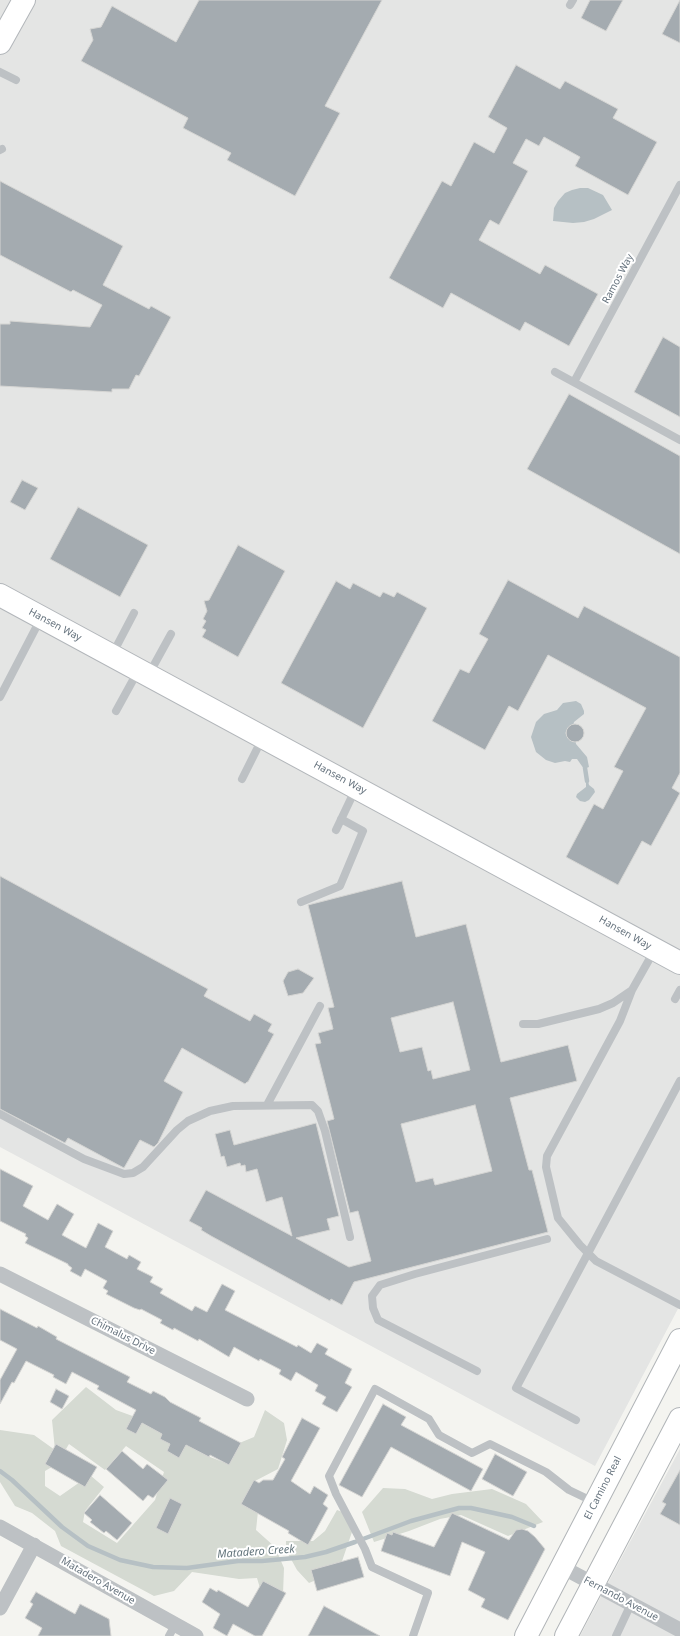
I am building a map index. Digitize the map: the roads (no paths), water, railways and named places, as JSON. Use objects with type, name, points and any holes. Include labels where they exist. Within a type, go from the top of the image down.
[{"type":"street","points":[[0,43],[24,0]]},
{"type":"street","name":"Hansen Way","points":[[0,595],[680,963]]},
{"type":"street","name":"Chimalus Drive","points":[[0,1274],[247,1399]]},
{"type":"street","name":"El Camino Real","points":[[526,1636],[680,1340]]},
{"type":"street","points":[[566,1636],[680,1419]]},
{"type":"street","name":"Matadero Avenue","points":[[0,1527],[34,1545],[172,1630],[196,1636]]},
{"type":"street","points":[[0,1608],[34,1545]]},
{"type":"street","name":"Fernando Avenue","points":[[562,1567],[632,1604],[677,1632]]},
{"type":"lane","points":[[0,72],[16,80]]},
{"type":"lane","name":"Ramos Way","points":[[574,382],[680,185]]},
{"type":"lane","points":[[555,372],[680,440]]},
{"type":"lane","points":[[112,655],[134,613]]},
{"type":"lane","points":[[0,697],[42,618]]},
{"type":"lane","points":[[116,711],[171,634]]},
{"type":"lane","points":[[242,780],[264,737]]},
{"type":"lane","points":[[336,830],[357,787]]},
{"type":"lane","points":[[301,902],[340,886],[364,831],[341,819]]},
{"type":"lane","points":[[655,950],[632,990],[620,1021],[547,1156],[546,1166],[558,1218],[580,1245],[596,1261],[680,1305]]},
{"type":"lane","points":[[523,1024],[538,1024],[600,1009],[613,1003],[632,990]]},
{"type":"lane","points":[[675,999],[680,990]]},
{"type":"lane","points":[[267,1105],[320,1006]]},
{"type":"lane","points":[[576,1420],[516,1388],[680,1081]]},
{"type":"lane","points":[[0,1114],[84,1159],[124,1174],[133,1172],[143,1167],[176,1130],[188,1121],[210,1111],[233,1106],[312,1105],[318,1111],[325,1131],[350,1237]]},
{"type":"lane","points":[[477,1371],[378,1320],[373,1308],[372,1296],[380,1285],[415,1274],[547,1239]]},
{"type":"lane","points":[[413,1636],[428,1593],[372,1567],[365,1549],[353,1528],[329,1476],[375,1389],[428,1419],[439,1435],[472,1453],[490,1444],[546,1472],[568,1490],[595,1503]]},
{"type":"lane","points":[[616,1636],[632,1604]]},
{"type":"waterway","points":[[585,768],[587,781]]},
{"type":"waterway","name":"Matadero Creek","points":[[0,1471],[12,1480],[62,1527],[88,1546],[120,1560],[153,1567],[187,1568],[238,1561],[262,1561],[305,1557],[326,1552],[411,1521],[459,1508],[471,1508],[512,1517],[534,1526]]}]
